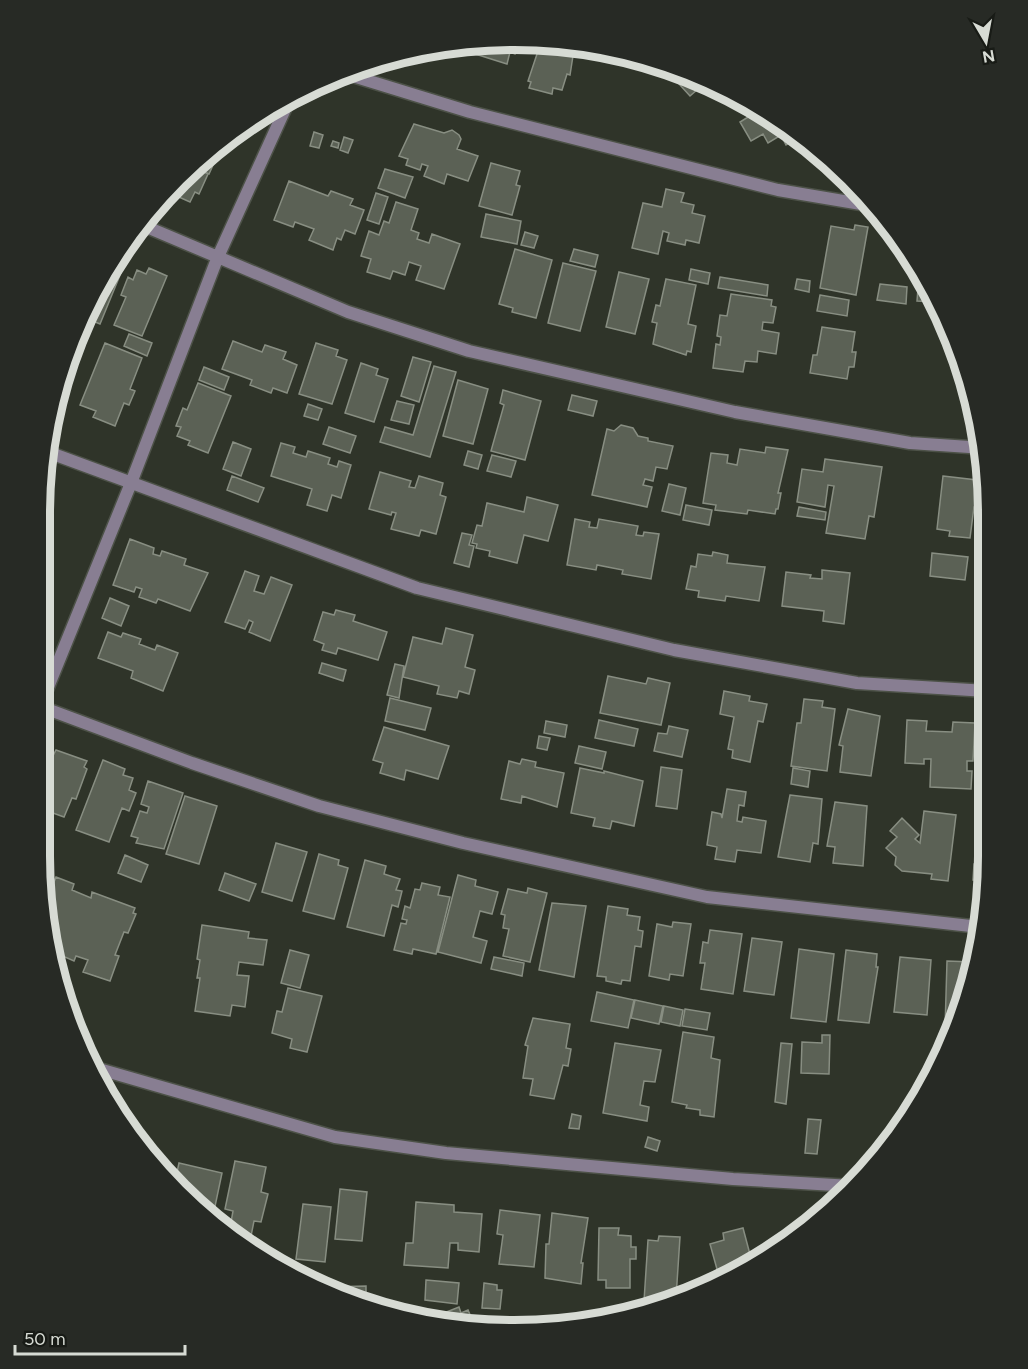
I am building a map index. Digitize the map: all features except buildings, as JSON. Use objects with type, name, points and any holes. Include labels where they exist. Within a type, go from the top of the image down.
[{"type":"street","points":[[357,77],[470,112],[778,190],[859,204]]},
{"type":"street","points":[[50,681],[131,483],[217,259],[284,111]]},
{"type":"street","points":[[148,228],[217,259],[348,312],[469,351],[735,412],[910,443],[974,447]]},
{"type":"street","points":[[53,454],[417,588],[674,650],[856,683],[978,690]]},
{"type":"street","points":[[50,710],[192,764],[320,806],[463,843],[707,897],[973,926]]},
{"type":"street","points":[[103,1070],[262,1118],[335,1137],[446,1153],[733,1179],[840,1185]]}]
